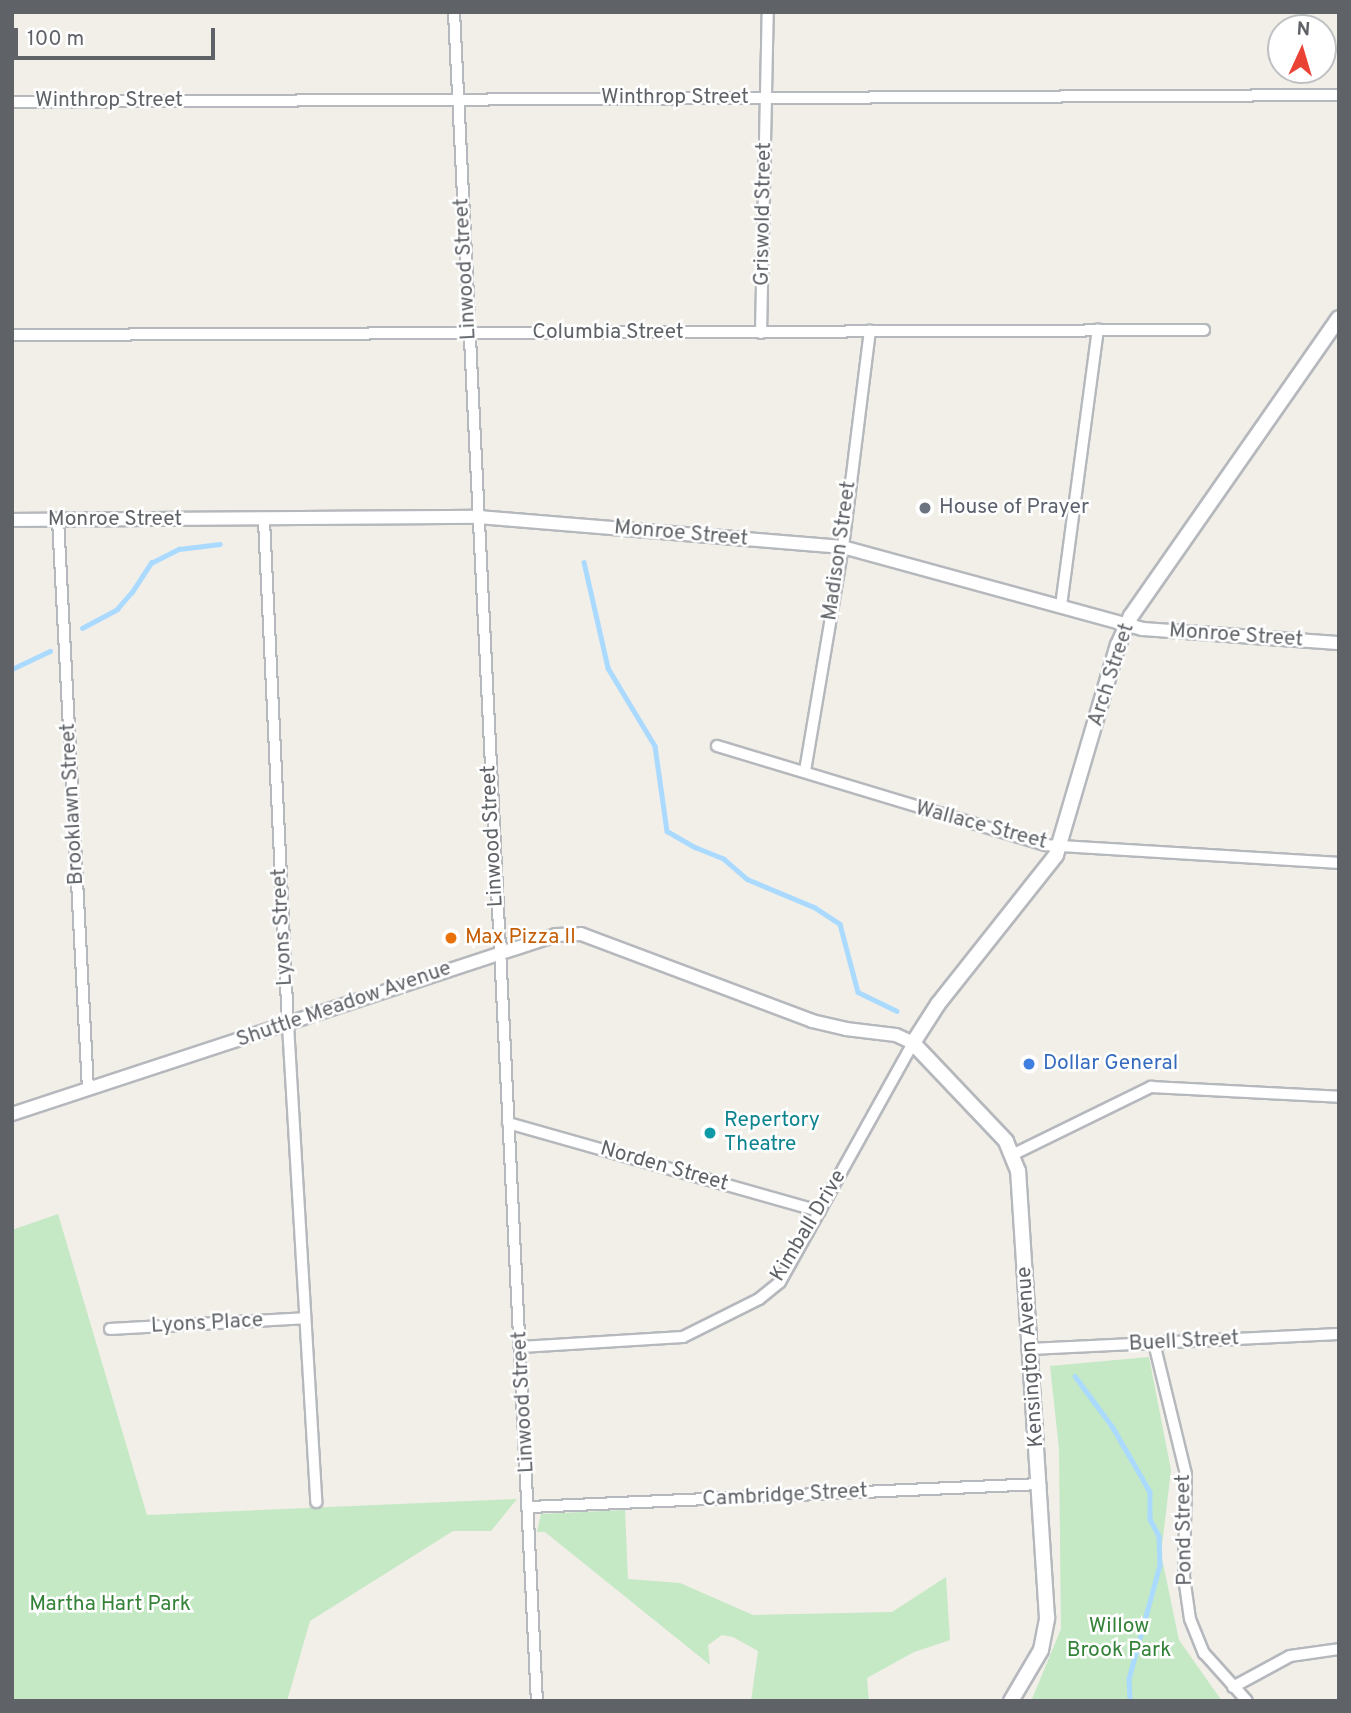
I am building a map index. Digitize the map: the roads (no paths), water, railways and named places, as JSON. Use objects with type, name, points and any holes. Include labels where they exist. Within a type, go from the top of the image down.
[{"type":"main road","name":"Arch Street","points":[[914,1043],[938,1004],[1049,866],[1060,847],[1126,625],[1339,318]]},
{"type":"main road","name":"Kensington Avenue","points":[[914,1043],[998,1131],[1014,1154],[1019,1178],[1047,1628],[1041,1650],[1012,1701]]},
{"type":"street","name":"Linwood Street","points":[[454,12],[499,953],[530,1507],[537,1701]]},
{"type":"street","name":"Griswold Street","points":[[761,333],[768,12]]},
{"type":"street","name":"Winthrop Street","points":[[12,102],[1339,95]]},
{"type":"street","name":"Columbia Street","points":[[12,335],[761,333],[1098,328],[1204,330]]},
{"type":"street","points":[[1061,606],[1098,328]]},
{"type":"street","name":"Madison Street","points":[[806,771],[843,547],[870,331]]},
{"type":"street","name":"Monroe Street","points":[[12,520],[478,517],[843,547],[1126,625],[1157,631],[1339,643]]},
{"type":"street","name":"Brooklawn Street","points":[[58,519],[88,1088]]},
{"type":"street","name":"Lyons Street","points":[[264,520],[288,1025],[316,1502]]},
{"type":"street","name":"Wallace Street","points":[[717,746],[806,771],[923,811],[1037,844],[1339,863]]},
{"type":"street","name":"Shuttle Meadow Avenue","points":[[12,1114],[556,935],[581,934],[812,1021],[854,1031],[896,1035],[914,1043]]},
{"type":"street","name":"Kimball Drive","points":[[521,1347],[683,1337],[759,1299],[780,1282],[914,1043]]},
{"type":"street","points":[[1014,1154],[1151,1087],[1339,1097]]},
{"type":"street","name":"Norden Street","points":[[508,1123],[820,1211]]},
{"type":"street","name":"Lyons Place","points":[[110,1329],[304,1318]]},
{"type":"street","name":"Buell Street","points":[[1030,1349],[1339,1334]]},
{"type":"street","name":"Pond Street","points":[[1154,1343],[1186,1474],[1184,1577],[1188,1609],[1204,1653],[1247,1701]]},
{"type":"street","name":"Cambridge Street","points":[[530,1507],[1040,1485]]},
{"type":"street","points":[[1233,1687],[1290,1656],[1339,1649]]},
{"type":"waterway","points":[[82,628],[117,609],[151,563],[179,549],[220,544]]},
{"type":"waterway","points":[[584,562],[608,668],[655,746],[667,831],[724,859],[747,879],[814,907],[840,924],[858,992],[897,1011]]},
{"type":"waterway","points":[[12,669],[50,651]]},
{"type":"waterway","points":[[1075,1376],[1112,1426],[1150,1492],[1150,1519],[1159,1536],[1160,1565],[1129,1679],[1130,1701]]},
{"type":"place","name":"House of Prayer","points":[[925,508]]},
{"type":"place","name":"Max Pizza II","points":[[451,938]]},
{"type":"place","name":"Dollar General","points":[[1029,1064]]},
{"type":"place","name":"Repertory Theatre","points":[[710,1133]]},
{"type":"park label","name":"Martha Hart Park","points":[[110,1605]]},
{"type":"park label","name":"Willow Brook Park","points":[[1119,1639]]}]
